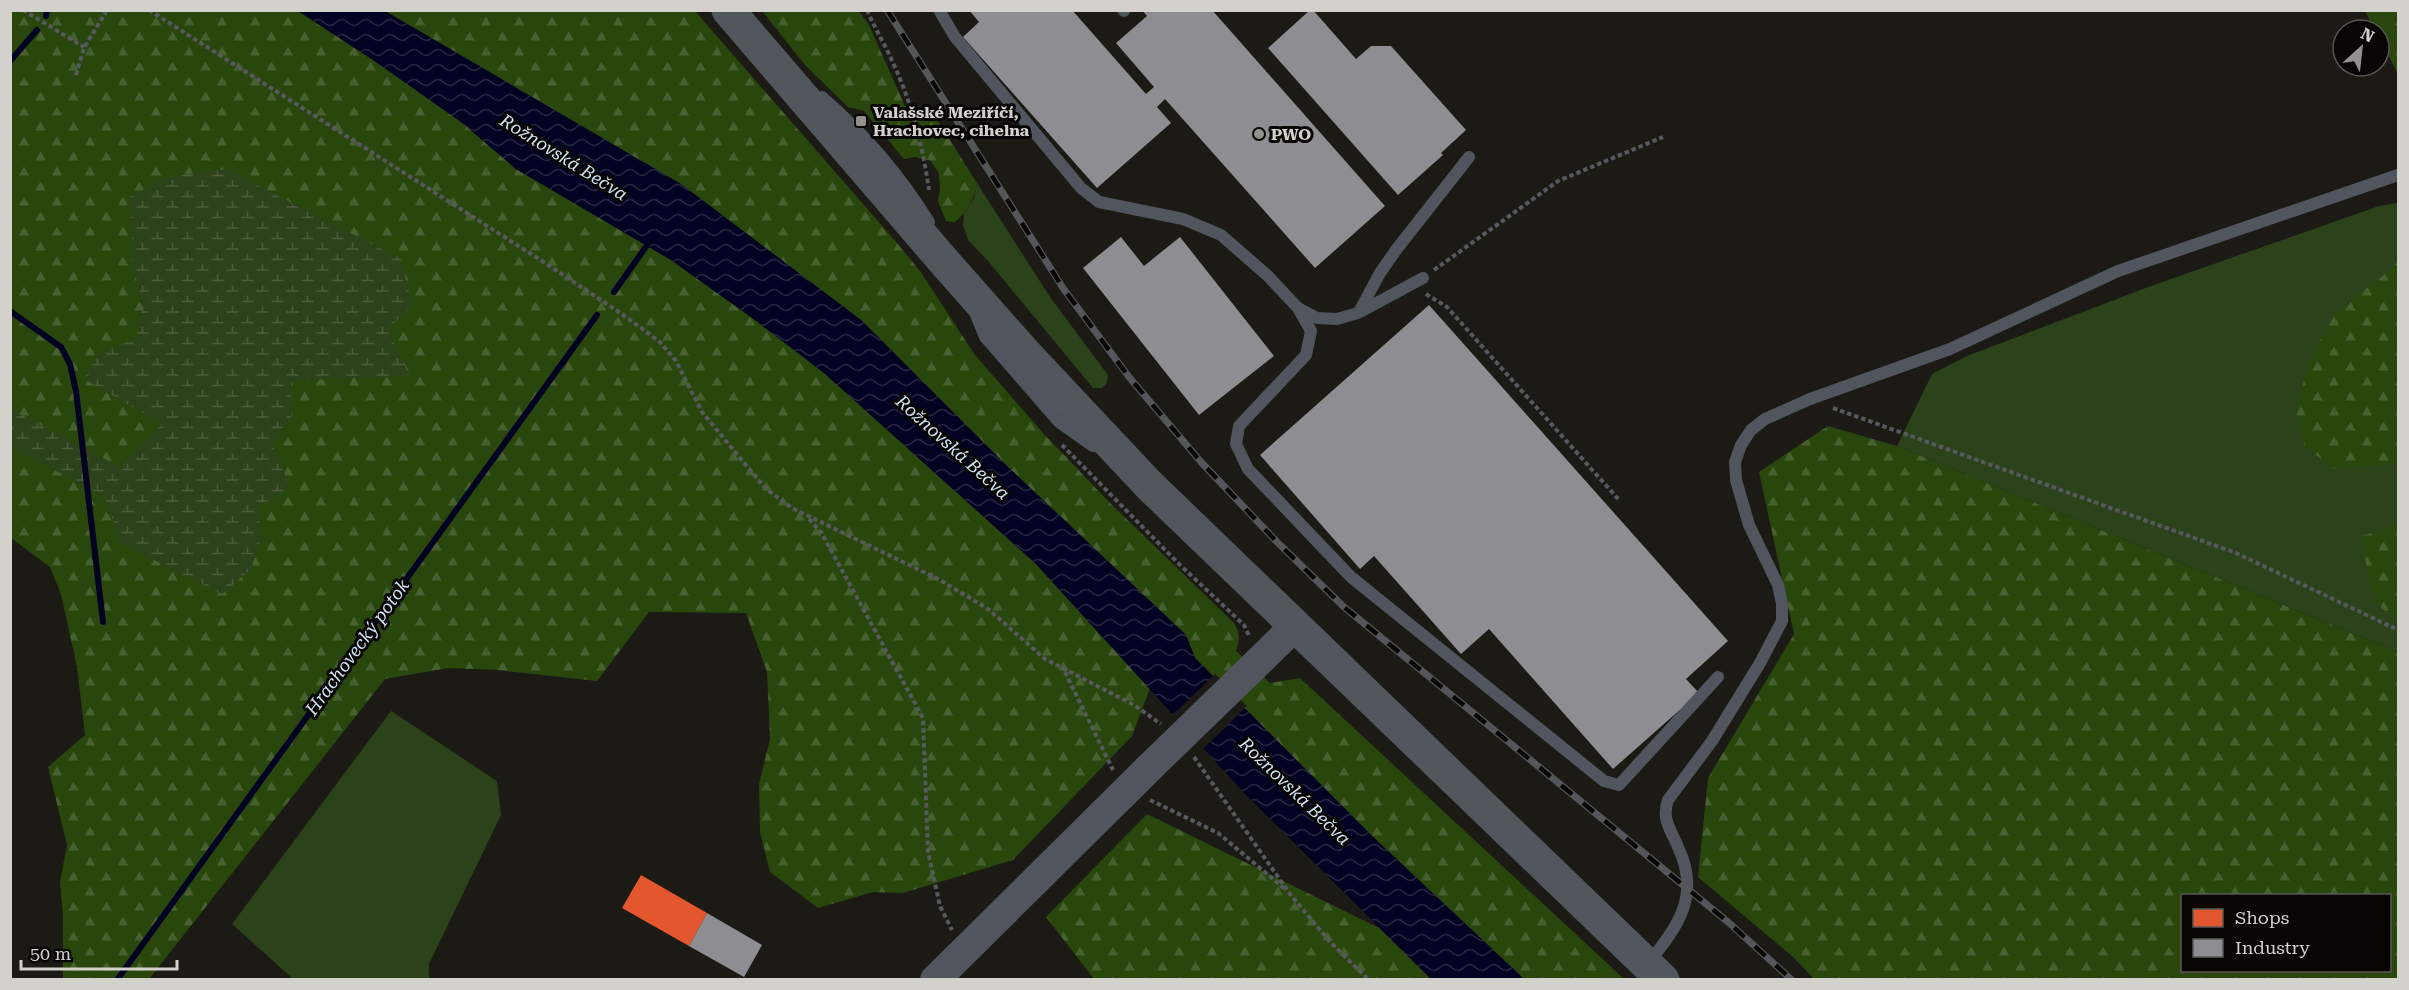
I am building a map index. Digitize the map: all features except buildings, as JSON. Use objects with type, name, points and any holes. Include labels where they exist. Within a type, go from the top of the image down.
[{"type":"main road","points":[[737,21],[959,279],[1149,485],[1655,972]]},
{"type":"street","points":[[935,980],[1133,778],[1249,655],[1294,627]]},
{"type":"lane","points":[[939,10],[955,37],[1081,188],[1099,202],[1183,219],[1221,235],[1268,276],[1298,308],[1311,331],[1306,355],[1239,426],[1236,444],[1248,470],[1350,577],[1604,782],[1618,785],[1719,676]]},
{"type":"lane","points":[[1358,313],[1391,257],[1469,157]]},
{"type":"lane","points":[[1655,972],[1682,915],[1688,889],[1686,869],[1679,848],[1666,825],[1664,811],[1668,800],[1712,741],[1760,663],[1782,621],[1782,604],[1778,585],[1749,525],[1739,496],[1735,462],[1740,445],[1750,430],[1765,419],[1810,399],[1950,349],[2118,271],[2398,175]]},
{"type":"lane","points":[[1298,308],[1317,318],[1337,319],[1358,313],[1423,278]]},
{"type":"path","points":[[23,10],[84,48]]},
{"type":"path","points":[[76,75],[84,48],[107,10]]},
{"type":"path","points":[[149,10],[542,261],[660,342],[676,361],[702,412],[765,488],[807,517],[949,585],[988,609],[1036,653],[1065,671],[1134,705],[1167,730]]},
{"type":"path","points":[[867,10],[895,67],[914,122],[925,160],[930,199]]},
{"type":"path","points":[[1423,278],[1558,181],[1663,137]]},
{"type":"path","points":[[1402,289],[1428,295],[1448,307],[1618,500]]},
{"type":"path","points":[[1810,399],[2236,553],[2398,630]]},
{"type":"path","points":[[1060,443],[1179,564],[1245,625],[1248,632],[1249,655]]},
{"type":"path","points":[[807,517],[821,532],[923,718],[926,830],[932,879],[945,918],[966,949]]},
{"type":"path","points":[[1065,671],[1085,709],[1110,766],[1133,778],[1144,798],[1218,833],[1290,894]]},
{"type":"path","points":[[1192,755],[1290,894],[1330,942],[1369,980]]},
{"type":"green space","points":[[11,11],[298,11],[461,122],[516,169],[671,260],[824,373],[1035,563],[1150,688],[1132,736],[1013,860],[903,893],[873,892],[818,908],[770,872],[760,832],[759,784],[770,739],[767,672],[746,613],[649,612],[597,681],[497,670],[448,668],[385,679],[149,979],[63,979],[63,915],[60,882],[67,845],[48,767],[85,735],[77,667],[61,594],[50,567],[11,538]]},
{"type":"green space","points":[[385,11],[695,11],[897,243],[920,271],[975,355],[1044,434],[1112,505],[1234,623],[1239,637],[1236,651],[1270,683],[1300,678],[1624,979],[1524,979],[1372,836],[1195,658],[1186,635],[1006,465],[861,320],[681,184]]},
{"type":"green space","points":[[762,11],[859,11],[869,25],[905,106],[929,107],[977,183],[970,204],[960,218],[955,222],[946,221],[938,201],[939,174],[931,161],[915,157],[904,159],[864,111],[848,107],[806,66]]},
{"type":"green space","points":[[2365,11],[2398,11],[2398,74],[2391,60],[2391,18],[2369,18]]},
{"type":"green space","points":[[226,169],[401,259],[412,305],[388,330],[409,375],[291,381],[292,416],[272,443],[290,487],[258,507],[261,539],[251,569],[222,594],[122,544],[104,496],[11,447],[10,409],[120,467],[162,424],[84,379],[98,355],[136,338],[143,303],[133,267],[130,197],[164,178]]},
{"type":"green space","points":[[977,183],[1050,297],[1108,375],[1107,383],[1102,388],[1093,388],[968,240],[963,225],[964,214],[974,198]]},
{"type":"green space","points":[[2398,203],[2398,652],[1897,446],[1932,374],[1967,356],[2151,286],[2379,206]]},
{"type":"green space","points":[[2398,261],[2398,464],[2335,469],[2305,447],[2296,410],[2310,359],[2335,313],[2389,271]]},
{"type":"green space","points":[[1828,426],[1897,446],[2398,652],[2398,979],[1814,979],[1793,957],[1698,877],[1708,778],[1794,634],[1759,472]]},
{"type":"green space","points":[[2398,525],[2398,617],[2382,609],[2370,587],[2361,536]]},
{"type":"green space","points":[[391,711],[497,781],[501,815],[429,964],[429,979],[293,979],[232,924]]},
{"type":"green space","points":[[1147,814],[1379,928],[1431,979],[1094,979],[1046,917]]},
{"type":"water","name":"Rožnovská Bečva","points":[[298,11],[385,11],[681,184],[861,320],[1006,465],[1186,635],[1195,658],[1372,836],[1524,979],[1431,979],[1246,795],[1035,563],[824,373],[671,260],[516,169],[461,122]]},
{"type":"pier","points":[[1215,674],[1247,706],[1202,750],[1172,716]]},
{"type":"waterway","points":[[46,16],[47,10]]},
{"type":"waterway","points":[[10,61],[37,30]]},
{"type":"waterway","name":"Hrachovecký potok","points":[[614,292],[650,241]]},
{"type":"waterway","points":[[10,311],[61,347],[70,364],[76,391],[103,622]]},
{"type":"waterway","name":"Hrachovecký potok","points":[[117,980],[597,315]]},
{"type":"railway","points":[[887,10],[1063,288],[1129,377],[1201,462],[1277,542],[1344,607],[1728,922],[1792,980]]},
{"type":"place","name":"Valašské Meziříčí, Hrachovec, cihelna","points":[[861,121]]},
{"type":"place","name":"PWO","points":[[1259,134]]}]
